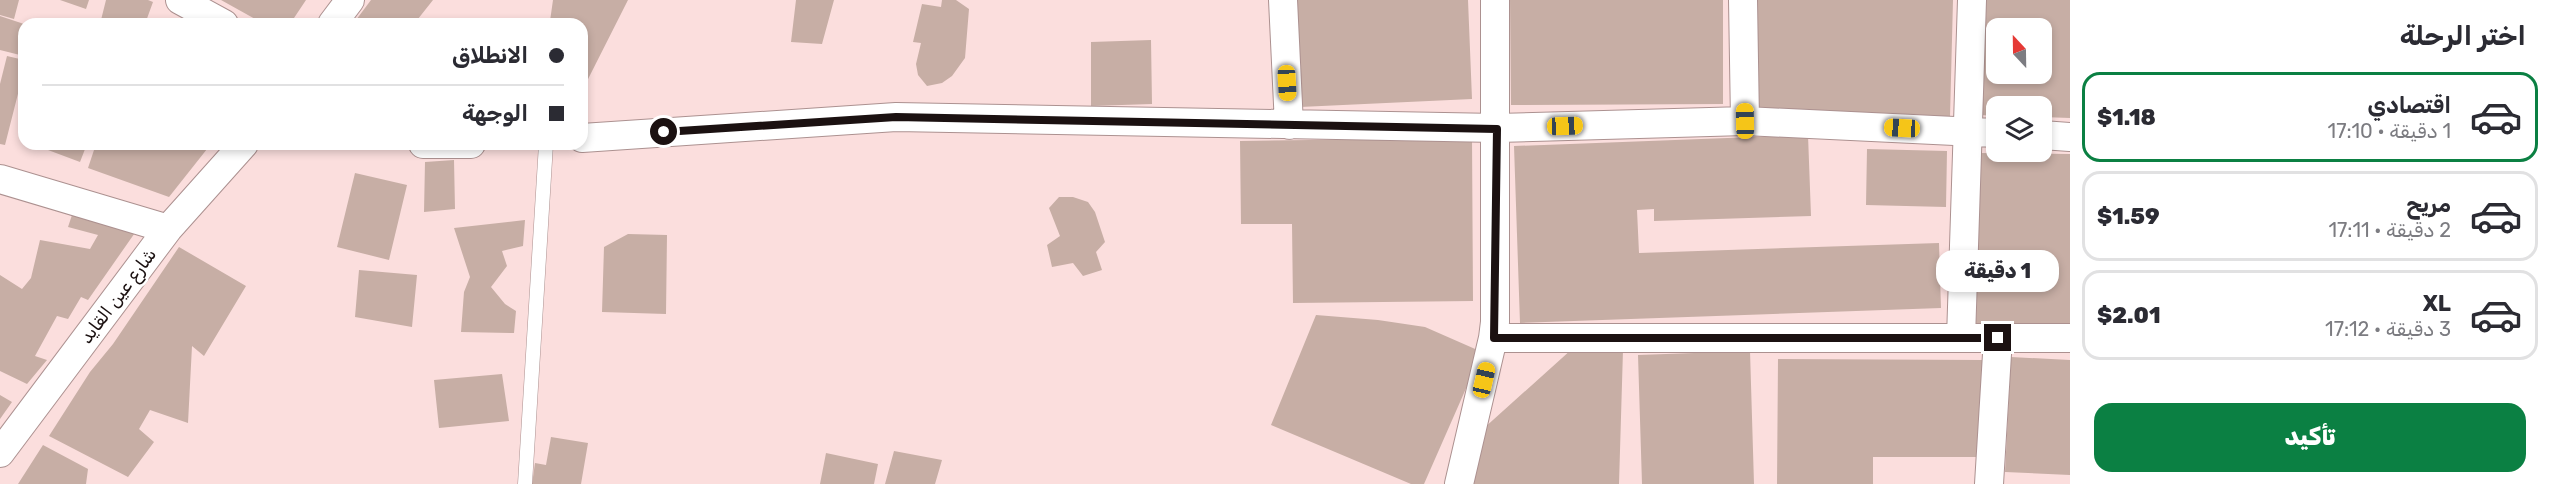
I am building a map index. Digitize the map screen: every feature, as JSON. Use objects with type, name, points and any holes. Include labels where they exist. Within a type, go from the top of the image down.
[{"type":"street","points":[[336,18],[350,0]]},
{"type":"street","points":[[1283,0],[1289,124]]},
{"type":"street","points":[[1459,484],[1494,338],[1496,0]]},
{"type":"street","points":[[1743,0],[1745,121]]},
{"type":"street","points":[[1961,338],[1983,132],[1972,0]]},
{"type":"street","points":[[588,138],[896,117],[1497,129],[1745,121],[1983,132]]},
{"type":"street","points":[[2052,135],[2070,136]]},
{"type":"street","name":"شارع عين القايد","points":[[0,453],[168,229],[238,150]]},
{"type":"street","points":[[0,179],[168,229]]},
{"type":"street","points":[[1494,338],[2070,338]]},
{"type":"street","points":[[1989,484],[1998,338]]},
{"type":"lane","points":[[525,484],[546,150]]},
{"type":"building","points":[[0,0],[19,0],[14,19],[0,15]]},
{"type":"building","points":[[60,0],[89,0],[86,9]]},
{"type":"building","points":[[106,0],[153,2],[147,18],[102,18]]},
{"type":"building","points":[[221,0],[306,0],[294,18],[253,18]]},
{"type":"building","points":[[371,0],[433,0],[419,18],[358,18]]},
{"type":"building","points":[[553,0],[628,0],[588,79],[588,18],[550,18]]},
{"type":"building","points":[[796,0],[834,0],[822,44],[791,42]]},
{"type":"building","points":[[942,0],[956,0],[969,9],[965,58],[952,76],[942,83],[927,86],[918,75],[916,64],[921,43],[913,42],[922,4],[941,7]]},
{"type":"building","points":[[1296,0],[1468,0],[1472,99],[1300,107]]},
{"type":"building","points":[[1510,0],[1723,0],[1723,104],[1511,105]]},
{"type":"building","points":[[1756,0],[1953,0],[1950,117],[1753,114]]},
{"type":"building","points":[[1984,0],[2070,0],[2070,118],[2052,117],[2052,96],[1986,96],[1986,115],[1981,115]]},
{"type":"building","points":[[0,16],[18,22],[18,54],[0,50]]},
{"type":"building","points":[[1151,40],[1152,104],[1091,106],[1091,42]]},
{"type":"building","points":[[7,56],[18,59],[18,94],[5,145],[0,144],[0,84]]},
{"type":"building","points":[[1808,135],[1811,216],[1654,221],[1654,209],[1637,210],[1639,253],[1939,243],[1941,308],[1520,323],[1514,146]]},
{"type":"building","points":[[1472,138],[1473,301],[1293,303],[1292,224],[1241,224],[1240,141]]},
{"type":"building","points":[[1867,149],[1947,151],[1946,207],[1866,205]]},
{"type":"building","points":[[48,150],[85,150],[80,162]]},
{"type":"building","points":[[94,150],[206,150],[169,197],[88,168]]},
{"type":"building","points":[[1979,153],[1986,153],[1986,162],[2052,162],[2052,154],[2070,154],[2070,328],[1976,327]]},
{"type":"building","points":[[454,160],[455,209],[424,212],[425,162]]},
{"type":"building","points":[[355,173],[407,185],[389,260],[337,247]]},
{"type":"building","points":[[1059,197],[1073,197],[1088,202],[1095,212],[1105,242],[1096,252],[1102,270],[1083,276],[1073,263],[1052,267],[1047,245],[1060,236],[1049,208]]},
{"type":"building","points":[[74,209],[139,227],[88,300],[81,297],[68,319],[57,316],[35,356],[47,360],[27,384],[0,371],[0,275],[22,289],[31,278],[40,240],[90,249],[98,235],[68,227]]},
{"type":"building","points":[[525,220],[523,246],[502,251],[507,266],[491,287],[505,304],[516,311],[514,333],[461,332],[464,292],[470,277],[454,228]]},
{"type":"building","points":[[628,234],[667,235],[666,314],[602,312],[604,247]]},
{"type":"building","points":[[179,247],[246,286],[204,356],[192,346],[188,423],[150,410],[139,429],[154,442],[128,477],[49,436],[90,372],[113,344]]},
{"type":"building","points":[[359,270],[417,275],[412,327],[355,317]]},
{"type":"building","points":[[1316,315],[1378,320],[1425,327],[1482,352],[1424,484],[1411,484],[1271,425]]},
{"type":"building","points":[[1572,349],[1623,350],[1619,484],[1473,484],[1473,438]]},
{"type":"building","points":[[1750,351],[1754,484],[1642,484],[1638,355]]},
{"type":"building","points":[[2011,357],[2070,360],[2070,475],[2005,472]]},
{"type":"building","points":[[1778,359],[1982,360],[1982,457],[1873,457],[1873,484],[1777,484]]},
{"type":"building","points":[[502,374],[509,421],[439,428],[434,380]]},
{"type":"building","points":[[0,395],[12,402],[0,419]]},
{"type":"building","points":[[551,437],[588,443],[581,484],[532,484],[535,463],[546,465]]},
{"type":"building","points":[[43,445],[88,469],[86,484],[18,484]]},
{"type":"building","points":[[894,451],[942,460],[935,484],[885,484]]},
{"type":"building","points":[[826,453],[878,464],[874,484],[820,484]]},
{"type":"route","points":[[664,132],[896,117],[1497,129],[1494,338],[1998,338]]}]
